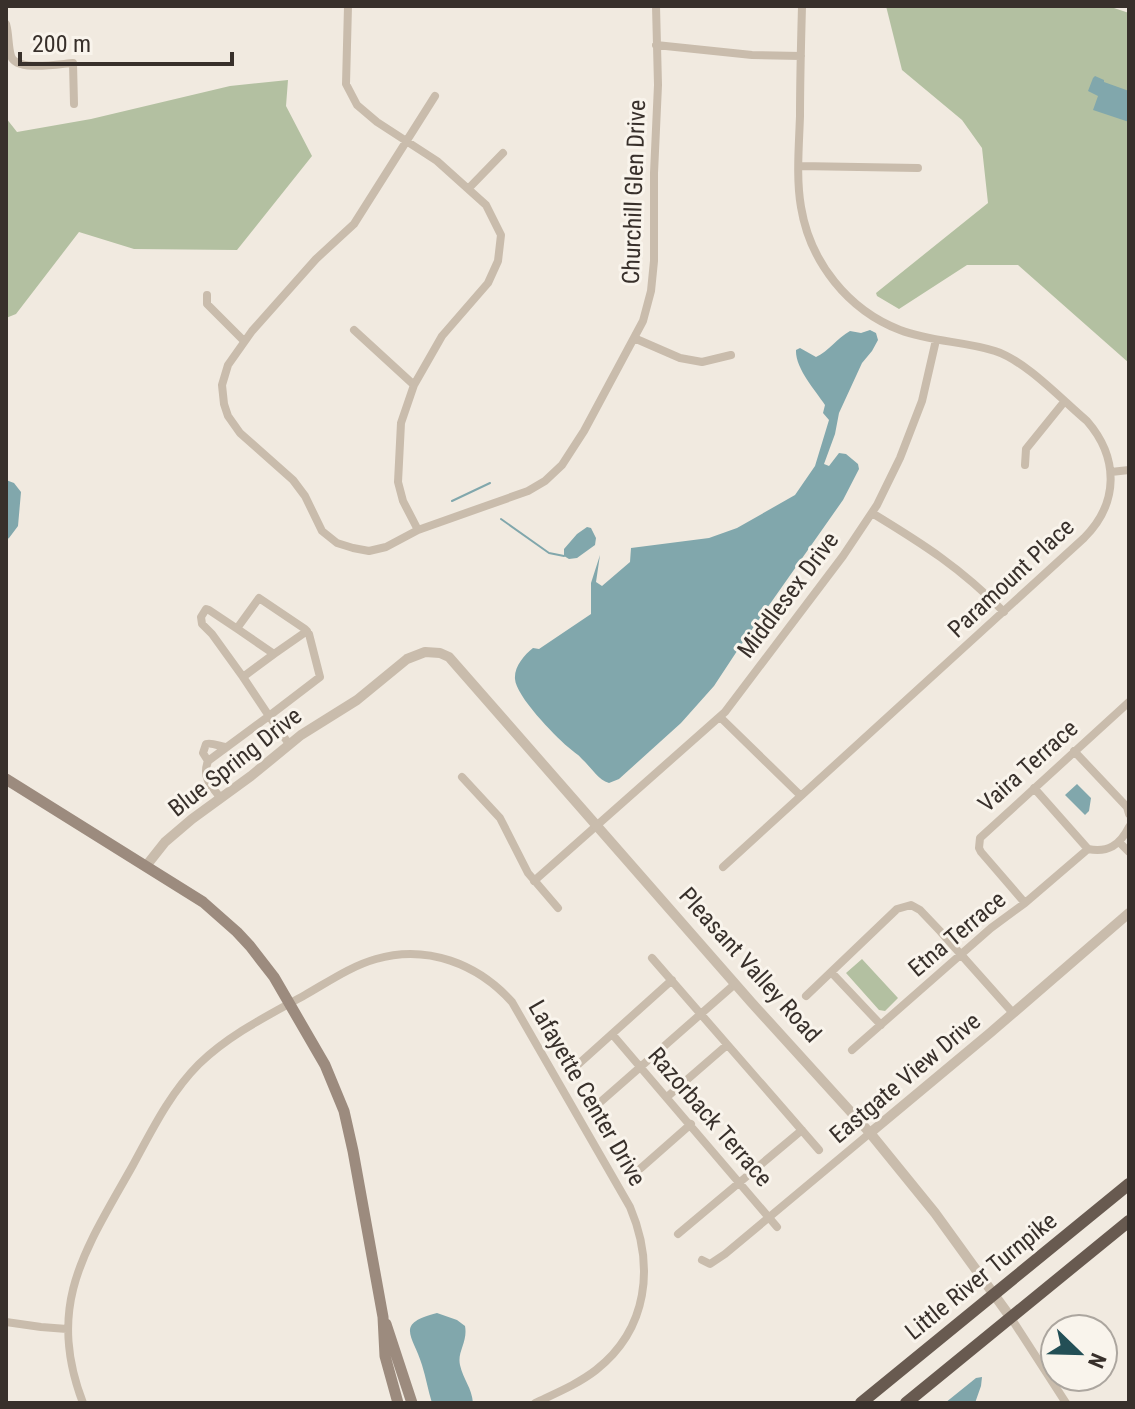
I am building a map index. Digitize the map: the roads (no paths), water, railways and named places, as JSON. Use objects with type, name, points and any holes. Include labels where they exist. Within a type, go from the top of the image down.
[{"type":"highway","name":"Little River Turnpike","points":[[861,1403],[1129,1184]]},
{"type":"highway","points":[[906,1403],[1129,1221]]},
{"type":"main road","points":[[6,779],[203,902],[237,932],[274,977],[325,1065],[344,1111],[383,1317],[385,1356],[398,1403]]},
{"type":"main road","points":[[383,1317],[412,1403]]},
{"type":"street","points":[[348,6],[346,84],[357,105],[377,122],[437,161],[486,205],[501,235],[498,261],[488,283],[442,336],[414,385],[401,423],[398,482],[403,501],[418,530]]},
{"type":"street","name":"Churchill Glen Drive","points":[[435,96],[354,224],[316,259],[244,341],[228,365],[222,385],[228,416],[240,433],[285,471],[300,489],[322,531],[337,543],[369,551],[517,495],[553,474],[570,456],[643,321],[651,291],[654,261],[658,85],[656,6]]},
{"type":"street","points":[[802,6],[799,188],[804,222],[815,251],[831,277],[854,302],[881,321],[915,335],[988,349],[1011,358],[1095,431],[1106,451],[1111,472],[1129,470]]},
{"type":"street","points":[[6,24],[11,58],[17,64],[73,63],[74,104]]},
{"type":"street","points":[[656,45],[752,55],[801,56]]},
{"type":"street","points":[[468,189],[503,153]]},
{"type":"street","points":[[799,166],[918,168]]},
{"type":"street","points":[[207,295],[207,304],[244,341]]},
{"type":"street","points":[[354,330],[414,385]]},
{"type":"street","points":[[634,338],[659,350],[702,362],[731,355]]},
{"type":"street","name":"Middlesex Drive","points":[[534,881],[720,717],[843,556],[872,513],[910,434],[922,401],[936,340]]},
{"type":"street","points":[[1025,465],[1026,449],[1064,402]]},
{"type":"street","name":"Paramount Place","points":[[723,867],[1084,538],[1098,522],[1109,498],[1111,472]]},
{"type":"street","points":[[872,513],[943,558],[975,583],[1004,612]]},
{"type":"street","points":[[220,797],[206,778],[208,761],[320,677],[307,631],[259,598],[238,627],[239,630]]},
{"type":"street","points":[[274,654],[209,610],[202,613],[202,624],[289,744]]},
{"type":"street","points":[[243,677],[307,631]]},
{"type":"street","name":"Pleasant Valley Road","points":[[357,700],[415,655],[430,651],[449,657],[735,984],[870,1133],[994,1293],[1066,1403]]},
{"type":"street","name":"Blue Spring Drive","points":[[146,866],[175,833],[220,797],[315,724],[357,700]]},
{"type":"street","name":"Vaira Terrace","points":[[1025,903],[981,852],[980,838],[1129,702]]},
{"type":"street","points":[[720,717],[801,796]]},
{"type":"street","points":[[208,761],[203,753],[206,744],[227,747]]},
{"type":"street","points":[[1074,751],[1128,809]]},
{"type":"street","points":[[462,777],[500,818],[523,864],[558,908]]},
{"type":"street","points":[[1034,788],[1088,849],[1106,850],[1119,842],[1129,827]]},
{"type":"street","points":[[1119,842],[1129,852]]},
{"type":"street","name":"Etna Terrace","points":[[852,1050],[991,928],[1088,849]]},
{"type":"street","points":[[806,996],[897,909],[911,905],[920,910],[1013,1013]]},
{"type":"street","name":"Eastgate View Drive","points":[[702,1260],[710,1264],[717,1260],[1129,913]]},
{"type":"street","name":"Lafayette Center Drive","points":[[83,1403],[72,1370],[67,1329],[71,1294],[82,1259],[174,1094],[198,1065],[227,1041],[290,1003],[360,965],[390,955],[414,954],[444,958],[479,973],[502,991],[520,1014],[630,1207],[642,1239],[644,1285],[638,1311],[627,1335],[616,1351],[588,1376],[535,1403]]},
{"type":"street","points":[[652,958],[819,1150]]},
{"type":"street","points":[[831,972],[881,1025]]},
{"type":"street","points":[[573,1069],[672,980]]},
{"type":"street","points":[[597,1105],[735,984]]},
{"type":"street","name":"Razorback Terrace","points":[[612,1034],[777,1227]]},
{"type":"street","points":[[667,1097],[727,1045]]},
{"type":"street","points":[[641,1168],[691,1124]]},
{"type":"street","points":[[678,1234],[802,1130]]},
{"type":"street","points":[[6,1322],[67,1329]]},
{"type":"water","points":[[1095,76],[1129,91],[1129,122],[1093,110],[1098,96],[1088,91]]},
{"type":"water","points":[[870,330],[876,333],[878,340],[862,363],[839,413],[824,464],[829,466],[839,453],[846,454],[858,464],[859,469],[843,500],[714,686],[681,723],[619,779],[609,783],[605,781],[554,734],[529,705],[515,679],[520,662],[533,648],[539,649],[591,614],[591,583],[600,555],[596,582],[602,586],[630,562],[631,548],[709,538],[737,528],[795,495],[815,466],[829,420],[823,413],[825,405],[802,371],[796,350],[800,348],[816,357],[850,331],[861,333]]},
{"type":"water","points":[[6,480],[14,483],[21,492],[18,526],[6,540]]},
{"type":"water","points":[[587,527],[591,528],[596,538],[595,545],[577,558],[564,556],[564,549]]},
{"type":"water","points":[[1077,784],[1091,798],[1089,811],[1085,815],[1065,795]]},
{"type":"water","points":[[437,1313],[465,1326],[459,1360],[473,1403],[432,1403],[410,1332],[415,1322]]},
{"type":"water","points":[[982,1377],[975,1403],[945,1403],[976,1378]]},
{"type":"waterway","points":[[452,501],[490,483]]},
{"type":"waterway","points":[[501,519],[549,553],[564,556]]}]
